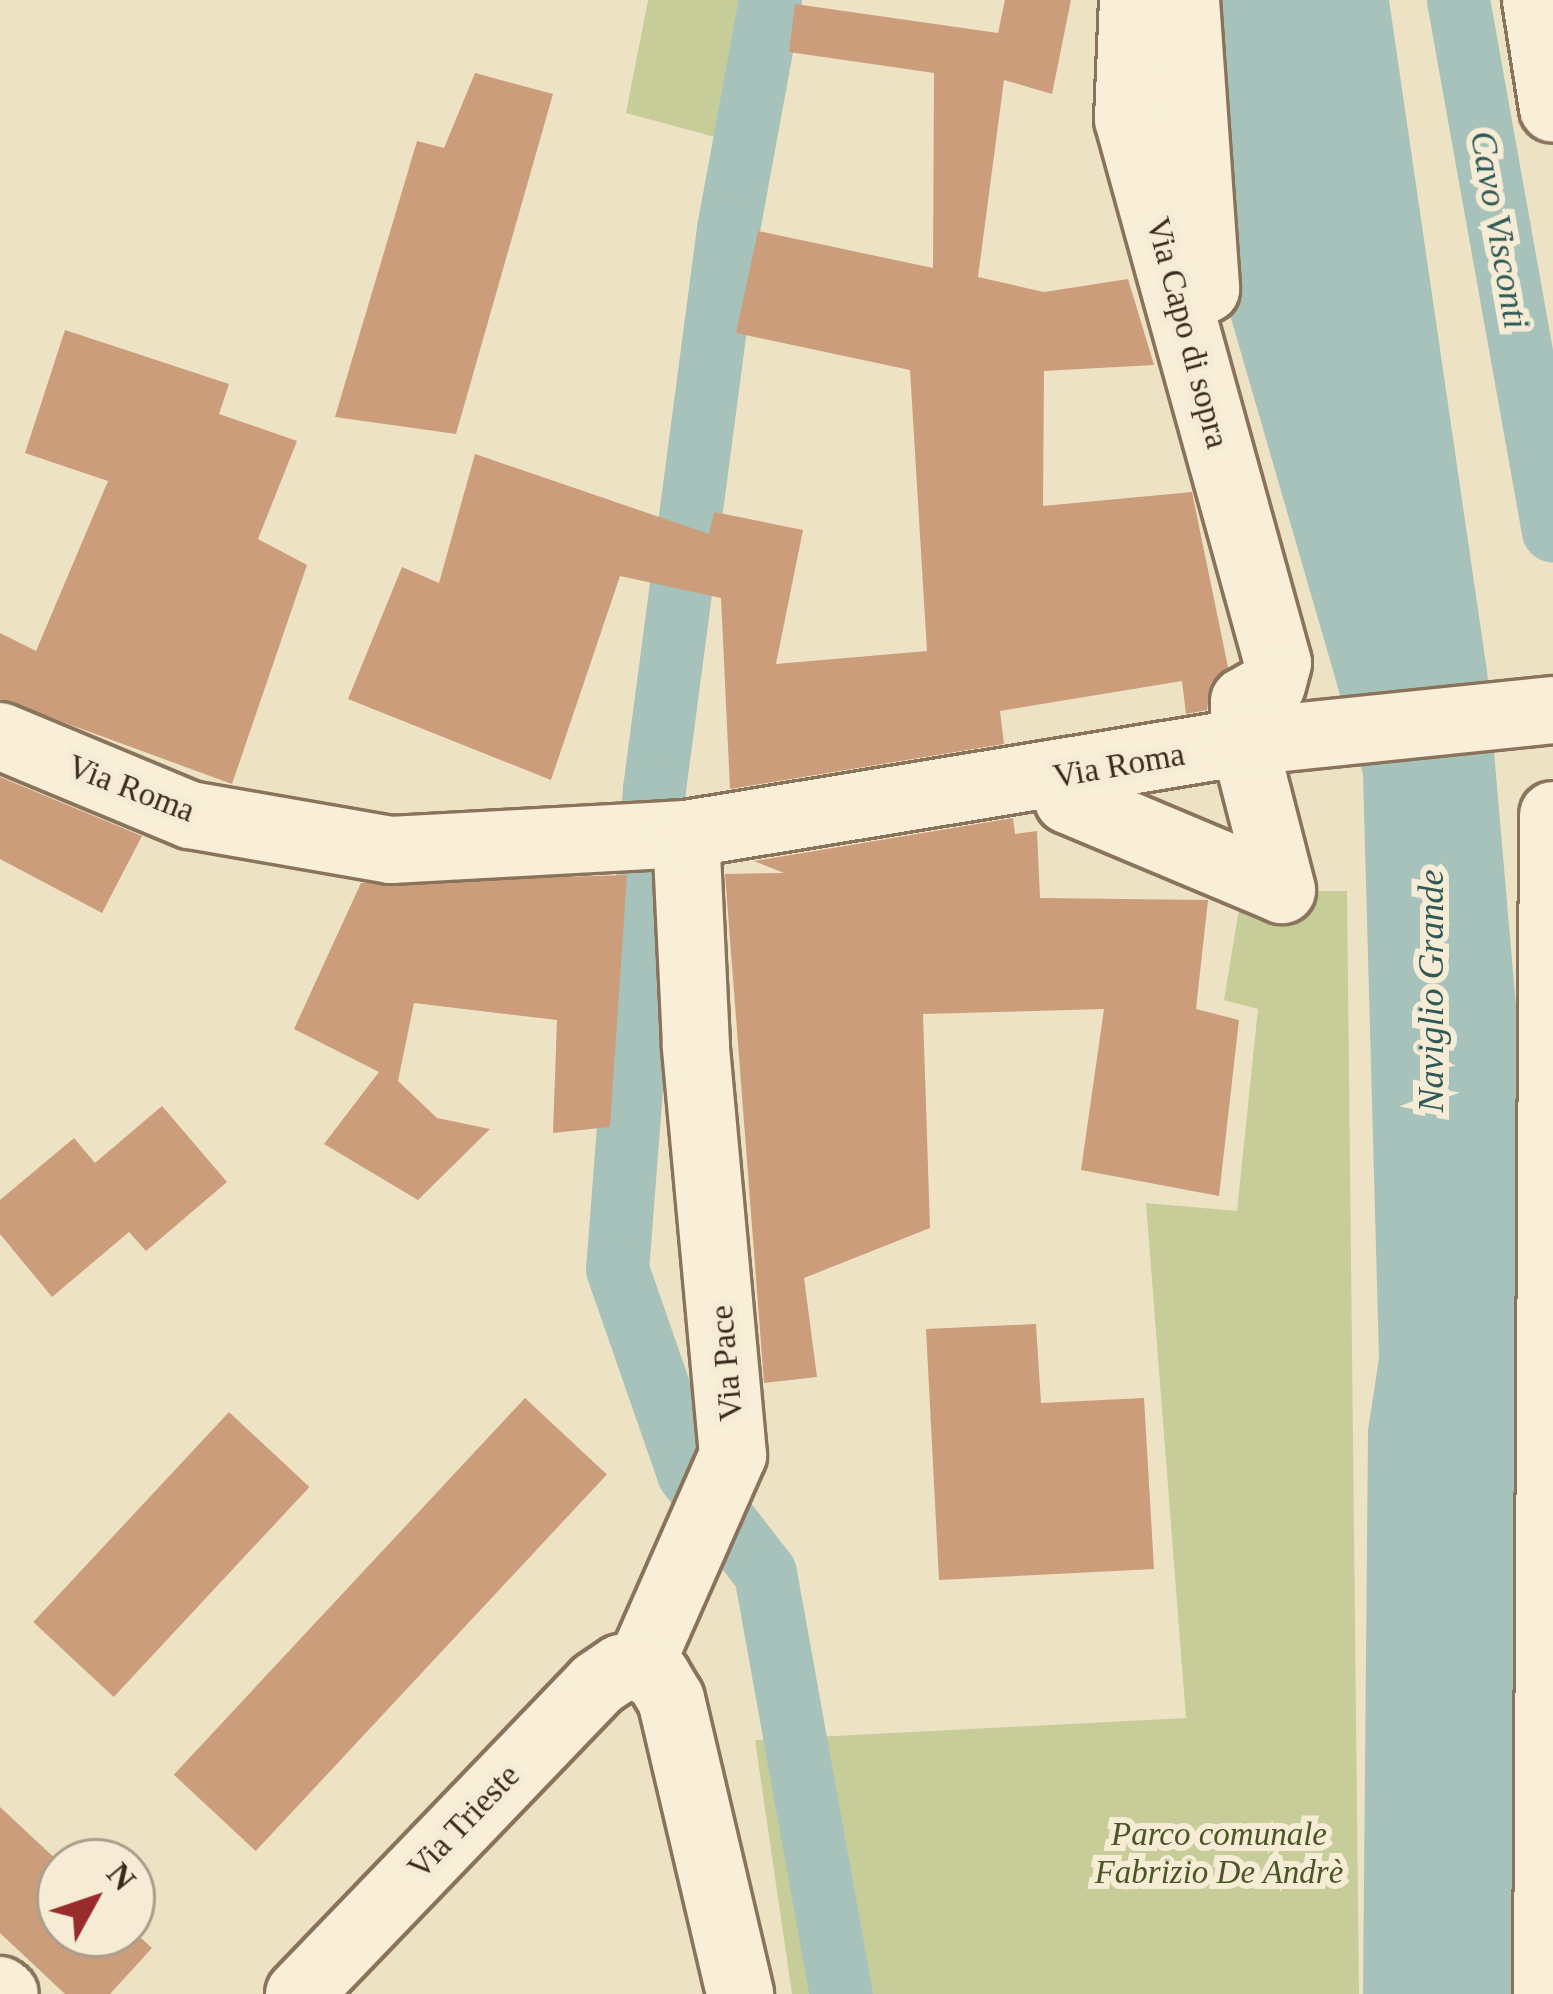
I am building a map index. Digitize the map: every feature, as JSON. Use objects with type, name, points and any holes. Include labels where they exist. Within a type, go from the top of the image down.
[{"type":"street","name":"Via Capo di sopra","points":[[1133,0],[1128,119],[1279,663],[1272,685],[1244,701],[1260,740]]},
{"type":"street","points":[[1142,0],[1137,115],[1188,298],[1206,289],[1186,0]]},
{"type":"street","points":[[1536,0],[1553,109]]},
{"type":"street","name":"Via Roma","points":[[0,736],[190,815],[246,815],[391,850],[637,833],[1066,776],[1260,740],[1549,711]]},
{"type":"street","points":[[1066,776],[1068,800],[1282,890],[1260,740]]},
{"type":"street","points":[[1547,1994],[1553,815]]},
{"type":"street","name":"Via Pace","points":[[637,833],[696,1045],[733,1455],[693,1532],[639,1668]]},
{"type":"street","name":"Via Trieste","points":[[299,1994],[597,1684],[621,1668],[639,1668]]},
{"type":"street","points":[[639,1668],[657,1676],[671,1699],[740,1994]]},
{"type":"green space","points":[[648,0],[796,0],[774,153],[626,113]]},
{"type":"green space","name":"Parco comunale Fabrizio De Andrè","points":[[1242,891],[1347,891],[1359,1994],[792,1994],[755,1740],[1186,1718],[1146,1203],[1237,1211],[1258,1009],[1224,1000]]},
{"type":"water","name":"Naviglio Grande","points":[[1198,0],[1389,0],[1487,671],[1518,1029],[1518,1994],[1363,1994],[1368,1430],[1379,1358],[1363,774],[1226,301]]},
{"type":"building","points":[[1005,0],[1071,0],[1052,94],[1004,80],[978,277],[1044,292],[1128,279],[1154,365],[1044,371],[1043,506],[1192,492],[1228,667],[1211,683],[1207,710],[1186,714],[1182,681],[1000,711],[1004,744],[730,789],[721,598],[620,576],[551,780],[348,699],[402,567],[439,583],[475,454],[709,534],[714,512],[803,530],[776,664],[927,651],[910,370],[736,333],[758,231],[933,268],[934,73],[789,52],[795,4],[998,33]]},
{"type":"building","points":[[475,73],[553,94],[456,434],[335,417],[417,141],[444,148]]},
{"type":"building","points":[[65,330],[229,384],[219,414],[297,441],[258,539],[307,565],[232,784],[0,699],[0,633],[36,651],[108,481],[25,453]]},
{"type":"building","points":[[0,777],[142,836],[102,913],[0,859]]},
{"type":"building","points":[[1013,818],[1015,834],[1037,831],[1040,898],[1208,900],[1196,1009],[1239,1020],[1219,1196],[1081,1170],[1104,1009],[923,1014],[930,1228],[804,1278],[817,1377],[764,1383],[725,874],[784,873],[754,861]]},
{"type":"building","points":[[627,875],[610,1127],[553,1133],[557,1020],[414,1003],[398,1081],[437,1118],[490,1129],[418,1200],[324,1144],[379,1072],[294,1029],[361,883]]},
{"type":"building","points":[[162,1106],[227,1182],[146,1251],[129,1232],[52,1297],[0,1234],[0,1200],[74,1138],[95,1163]]},
{"type":"building","points":[[1036,1324],[1041,1403],[1144,1398],[1154,1569],[939,1580],[926,1329]]},
{"type":"building","points":[[525,1398],[607,1474],[256,1851],[174,1775]]},
{"type":"building","points":[[229,1412],[309,1487],[114,1697],[33,1622]]},
{"type":"building","points":[[0,1807],[36,1841],[36,1958],[143,1958],[110,1994],[65,1994],[0,1933]]},
{"type":"waterway","points":[[770,0],[728,229],[654,789],[617,1269],[688,1473],[765,1573],[841,1994]]},
{"type":"waterway","name":"Cavo Visconti","points":[[1458,0],[1553,531]]}]
